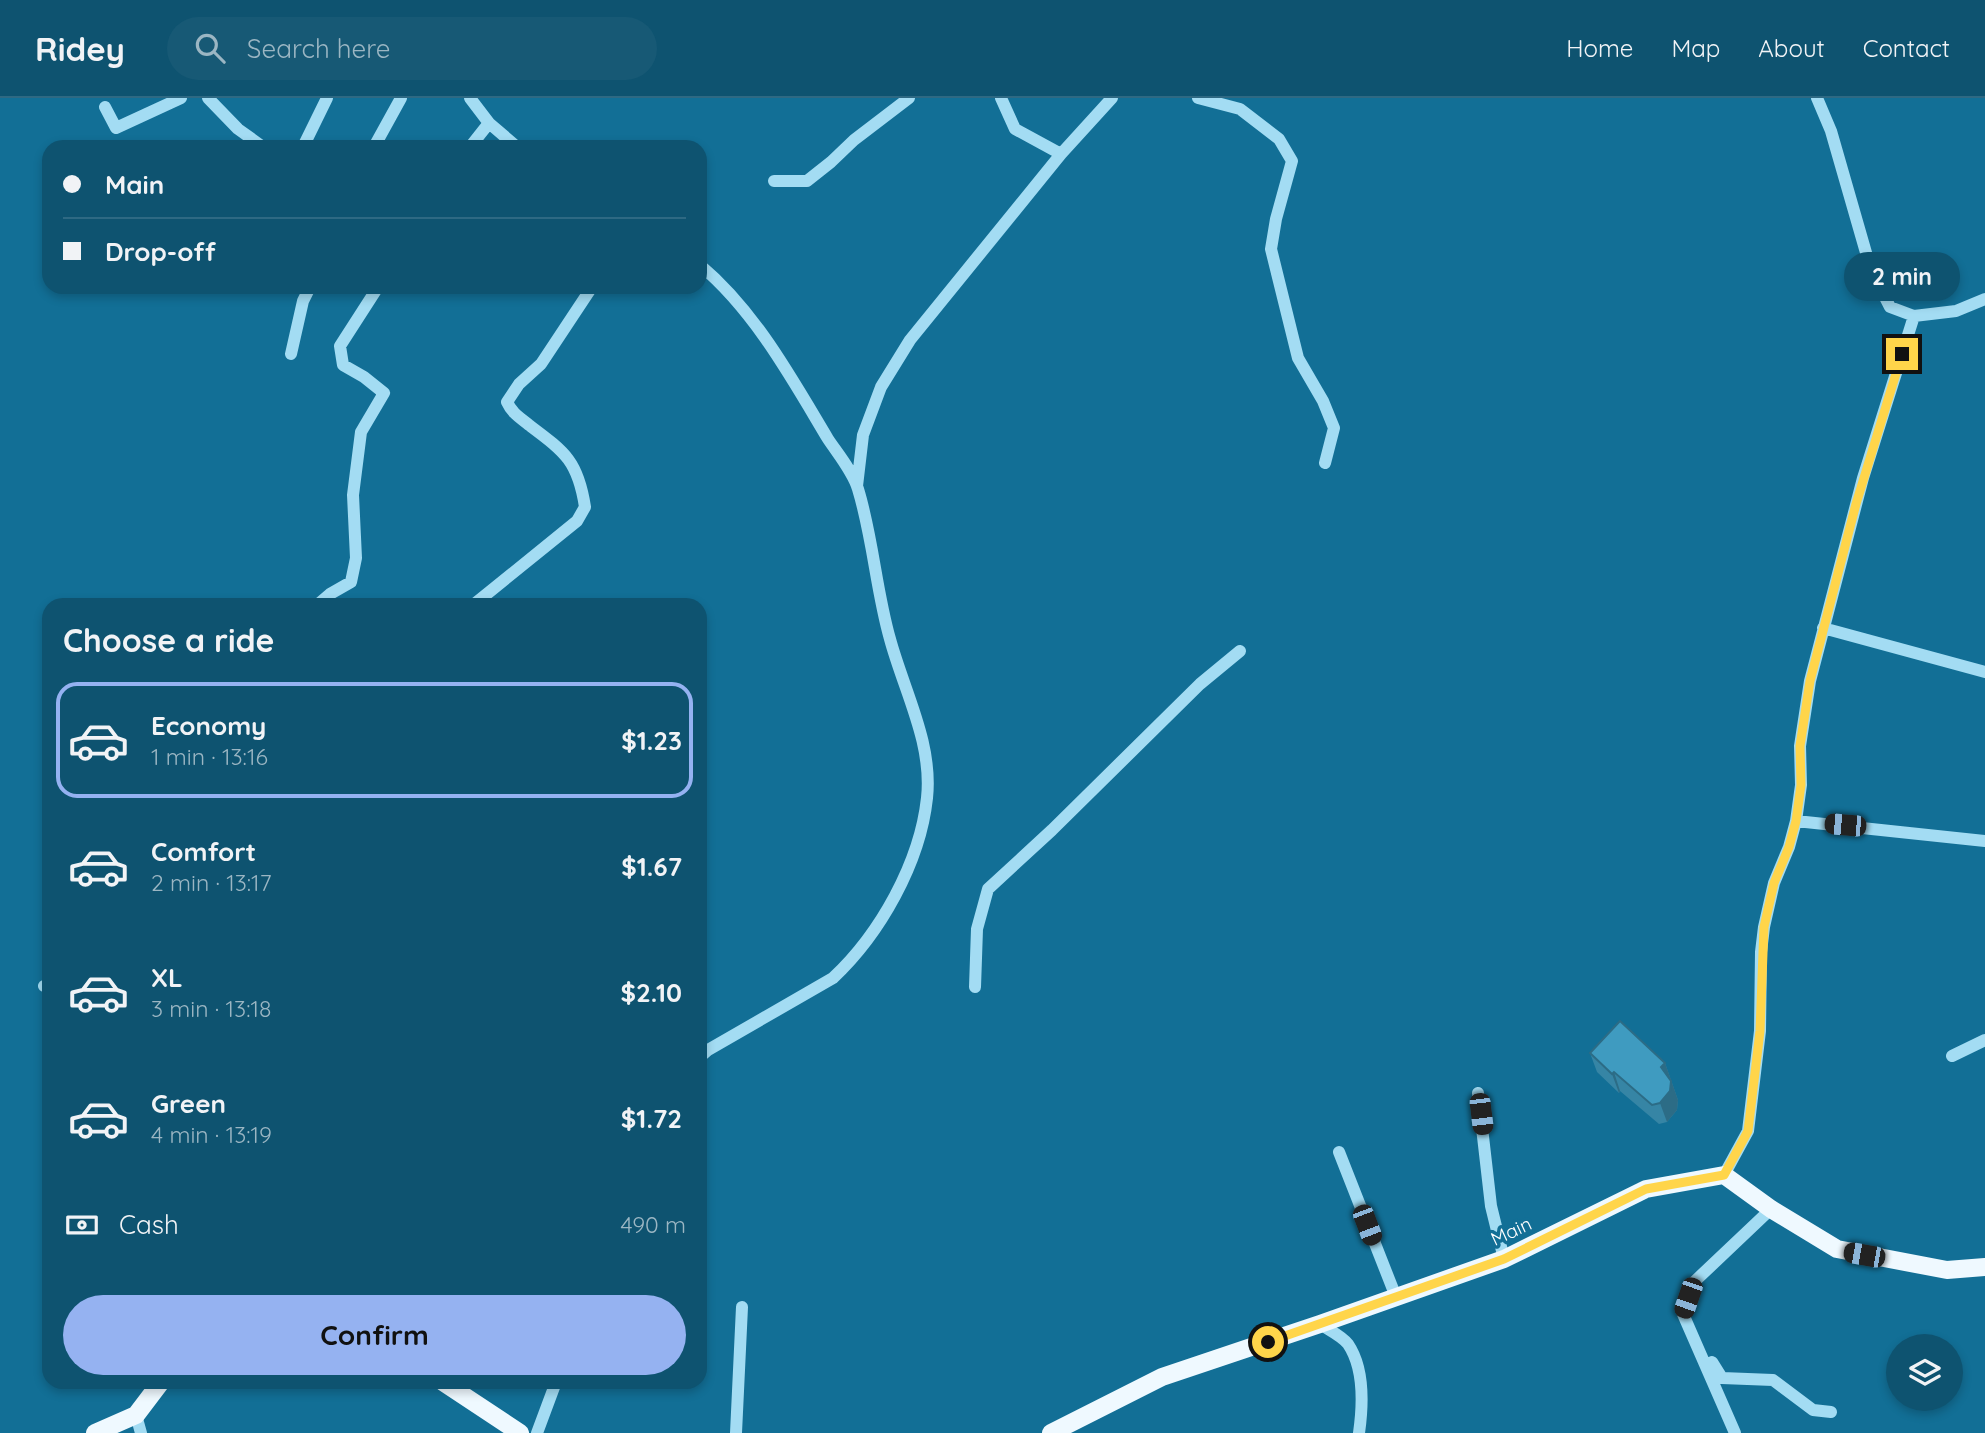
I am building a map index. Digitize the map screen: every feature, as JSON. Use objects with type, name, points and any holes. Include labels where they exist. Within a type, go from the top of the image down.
[{"type":"main road","points":[[1724,1175],[1771,1209],[1837,1250],[1947,1270],[1985,1267]]},
{"type":"main road","name":"Main","points":[[1051,1433],[1162,1377],[1504,1259],[1646,1189],[1724,1175]]},
{"type":"main road","points":[[95,1433],[138,1424],[157,1389]]},
{"type":"main road","points":[[454,1389],[520,1433]]},
{"type":"street","points":[[105,107],[116,128],[181,98]]},
{"type":"street","points":[[208,98],[254,140]]},
{"type":"street","points":[[306,140],[327,98]]},
{"type":"street","points":[[378,140],[401,98]]},
{"type":"street","points":[[470,98],[489,123],[509,140]]},
{"type":"street","points":[[774,181],[807,181],[854,140],[909,98]]},
{"type":"street","points":[[1001,98],[1015,129],[1061,154]]},
{"type":"street","points":[[707,1051],[833,978],[848,964],[877,926],[899,889],[917,841],[927,799],[927,766],[918,723],[890,638],[857,486],[863,435],[881,387],[910,340],[1061,154],[1112,98]]},
{"type":"street","points":[[1198,98],[1240,109],[1279,139],[1292,161],[1276,219],[1271,249],[1298,358],[1323,401],[1334,428],[1325,463]]},
{"type":"street","points":[[1819,99],[1831,131],[1871,270],[1890,307],[1914,316],[1956,311],[1985,299]]},
{"type":"street","points":[[476,140],[489,123]]},
{"type":"street","points":[[707,271],[754,324],[857,486]]},
{"type":"street","points":[[291,354],[306,294]]},
{"type":"street","points":[[325,598],[351,582],[356,558],[353,495],[360,432],[384,393],[343,365],[340,346],[373,294]]},
{"type":"street","points":[[482,598],[577,521],[586,507],[581,481],[567,456],[512,412],[506,402],[519,384],[541,364],[587,294]]},
{"type":"street","points":[[1724,1175],[1748,1131],[1760,1031],[1764,927],[1774,883],[1786,857],[1796,821],[1801,785],[1800,751],[1804,713],[1823,628],[1863,478],[1914,316]]},
{"type":"street","points":[[1823,628],[1985,673]]},
{"type":"street","points":[[975,987],[977,929],[988,890],[1200,684],[1240,651]]},
{"type":"street","points":[[1796,821],[1985,841]]},
{"type":"street","points":[[1952,1056],[1985,1040]]},
{"type":"street","points":[[1478,1093],[1491,1206],[1504,1259]]},
{"type":"street","points":[[1339,1152],[1396,1297]]},
{"type":"street","points":[[1735,1433],[1683,1314],[1694,1282],[1771,1209]]},
{"type":"street","points":[[736,1433],[742,1307]]},
{"type":"street","points":[[1683,1314],[1722,1378],[1773,1380],[1813,1410],[1831,1412]]},
{"type":"street","points":[[1321,1324],[1347,1342],[1357,1365],[1362,1404],[1359,1433]]},
{"type":"street","points":[[537,1433],[553,1389]]},
{"type":"building","points":[[1620,1021],[1665,1063],[1661,1067],[1671,1081],[1670,1091],[1660,1103],[1652,1105],[1590,1053]]},
{"type":"route","points":[[1268,1342],[1504,1259],[1646,1189],[1724,1175],[1748,1131],[1760,1031],[1764,927],[1774,883],[1782,867],[1796,821],[1801,785],[1800,746],[1804,713],[1817,648],[1856,504],[1902,354]]}]
